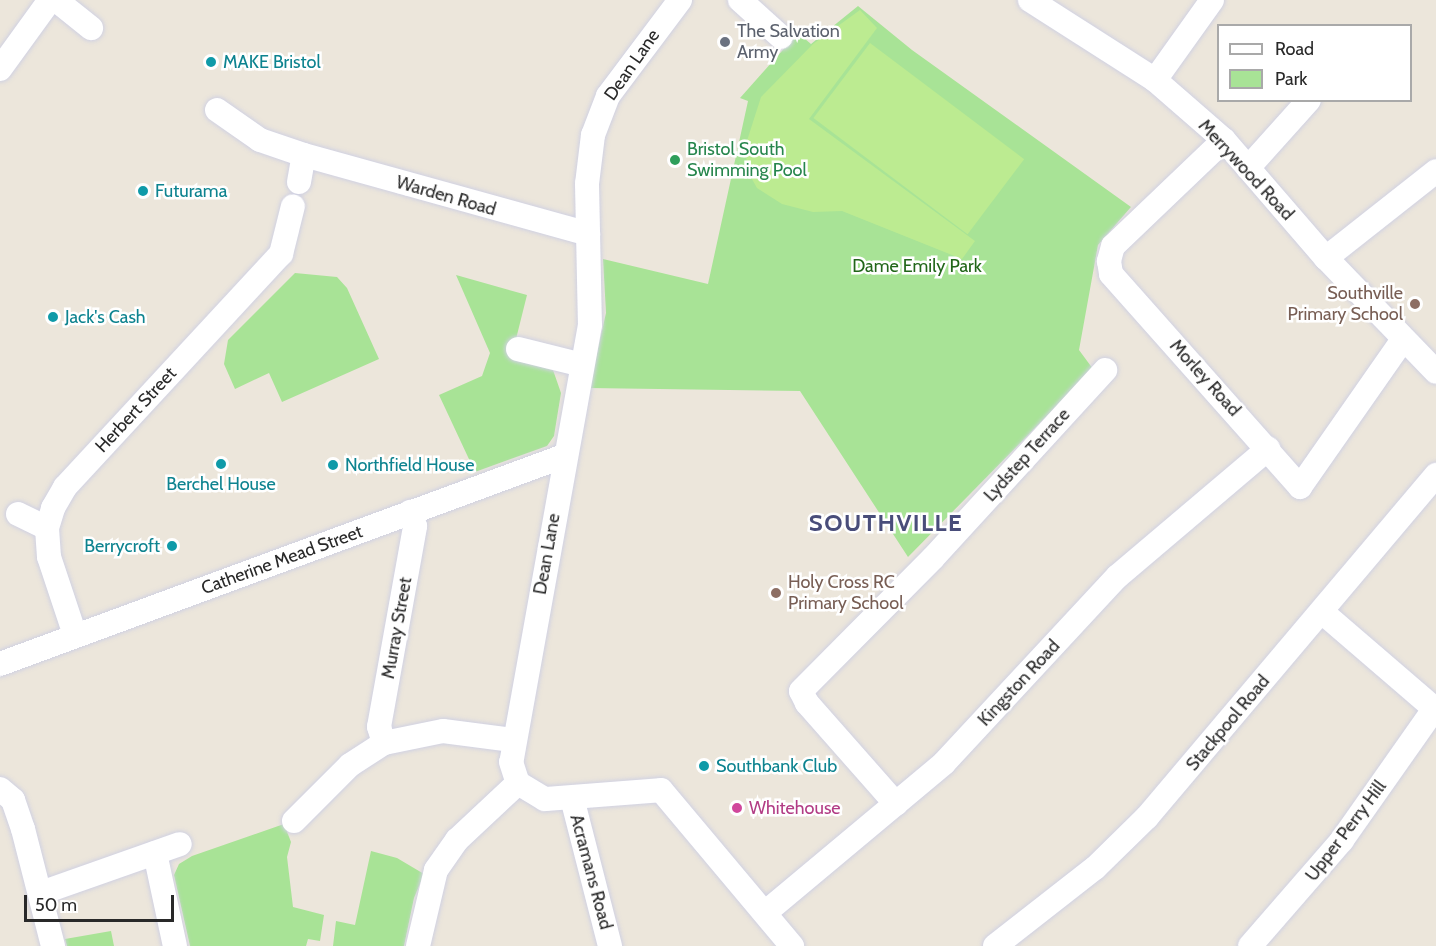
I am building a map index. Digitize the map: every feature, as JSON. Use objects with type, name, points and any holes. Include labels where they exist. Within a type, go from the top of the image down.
[{"type":"street","points":[[0,69],[50,0]]},
{"type":"street","points":[[57,0],[91,28]]},
{"type":"street","name":"Dean Lane","points":[[518,783],[511,762],[512,740],[590,325],[587,184],[596,124],[608,96],[680,0]]},
{"type":"street","points":[[740,0],[782,37]]},
{"type":"street","points":[[1155,80],[1212,0]]},
{"type":"street","name":"Merrywood Road","points":[[1036,2],[1155,80],[1224,140],[1326,258],[1402,341],[1436,372]]},
{"type":"street","points":[[1248,168],[1306,102]]},
{"type":"street","name":"Warden Road","points":[[217,110],[260,140],[304,155],[588,234]]},
{"type":"street","name":"Morley Road","points":[[1224,140],[1113,246],[1109,261],[1111,274],[1300,487],[1402,341]]},
{"type":"street","points":[[299,182],[304,155]]},
{"type":"street","points":[[1326,258],[1436,171]]},
{"type":"street","name":"Herbert Street","points":[[75,635],[49,557],[47,528],[64,487],[281,254],[293,206]]},
{"type":"street","points":[[518,349],[582,365]]},
{"type":"street","name":"Lydstep Terrace","points":[[896,804],[807,703],[801,691],[933,558],[1105,370]]},
{"type":"street","name":"Kingston Road","points":[[766,912],[896,804],[985,721],[1118,576],[1268,449]]},
{"type":"street","name":"Catherine Mead Street","points":[[0,664],[564,456]]},
{"type":"street","name":"Stackpool Road","points":[[995,946],[1095,868],[1147,817],[1435,480]]},
{"type":"street","name":"Murray Street","points":[[384,743],[379,728],[415,526],[410,512]]},
{"type":"street","points":[[18,514],[47,528]]},
{"type":"street","points":[[1322,612],[1435,709]]},
{"type":"street","name":"Upper Perry Hill","points":[[1250,946],[1342,840],[1435,709]]},
{"type":"street","points":[[294,821],[350,765],[384,743],[443,731],[512,740]]},
{"type":"street","points":[[418,946],[436,870],[456,840],[518,783],[545,799],[661,790],[766,912],[792,946]]},
{"type":"street","points":[[0,789],[12,800],[41,893],[53,946]]},
{"type":"street","name":"Acramans Road","points":[[572,798],[610,946]]},
{"type":"street","points":[[41,893],[180,844]]},
{"type":"street","points":[[155,853],[175,946]]},
{"type":"green space","name":"Dame Emily Park","points":[[858,6],[912,50],[1131,207],[1098,245],[1079,350],[1093,369],[908,557],[800,391],[589,388],[606,313],[603,259],[708,284],[748,101],[740,98],[798,33],[811,44]]},
{"type":"green space","points":[[860,10],[877,28],[809,119],[975,241],[962,259],[842,211],[813,212],[782,204],[757,188],[748,172],[745,147],[761,97],[813,44]]},
{"type":"green space","points":[[870,43],[1024,159],[968,234],[813,118]]},
{"type":"green space","points":[[295,273],[337,277],[347,288],[379,359],[282,402],[269,373],[235,389],[224,364],[228,340]]},
{"type":"green space","points":[[456,275],[527,295],[511,359],[553,370],[561,393],[554,436],[547,446],[475,472],[439,395],[482,376],[490,353]]},
{"type":"green space","points":[[284,824],[291,842],[287,857],[293,907],[324,915],[320,941],[308,939],[306,946],[190,946],[174,875],[179,864],[192,856]]},
{"type":"green space","points":[[371,851],[397,858],[424,874],[414,898],[404,946],[333,946],[336,921],[355,925]]},
{"type":"green space","points":[[111,931],[114,946],[67,946],[65,939]]},
{"type":"place","name":"The Salvation Army","points":[[725,42]]},
{"type":"place","name":"MAKE Bristol","points":[[211,62]]},
{"type":"place","name":"Bristol South Swimming Pool","points":[[675,160]]},
{"type":"place","name":"Futurama","points":[[143,191]]},
{"type":"place","name":"Southville Primary School","points":[[1415,304]]},
{"type":"place","name":"Jack's Cash","points":[[53,317]]},
{"type":"place","name":"Berchel House","points":[[221,464]]},
{"type":"place","name":"Northfield House","points":[[333,465]]},
{"type":"place","name":"Berrycroft","points":[[172,546]]},
{"type":"place","name":"Holy Cross RC Primary School","points":[[776,593]]},
{"type":"place","name":"Southbank Club","points":[[704,766]]},
{"type":"place","name":"Whitehouse","points":[[737,808]]},
{"type":"district","name":"SOUTHVILLE","points":[[886,523]]}]
